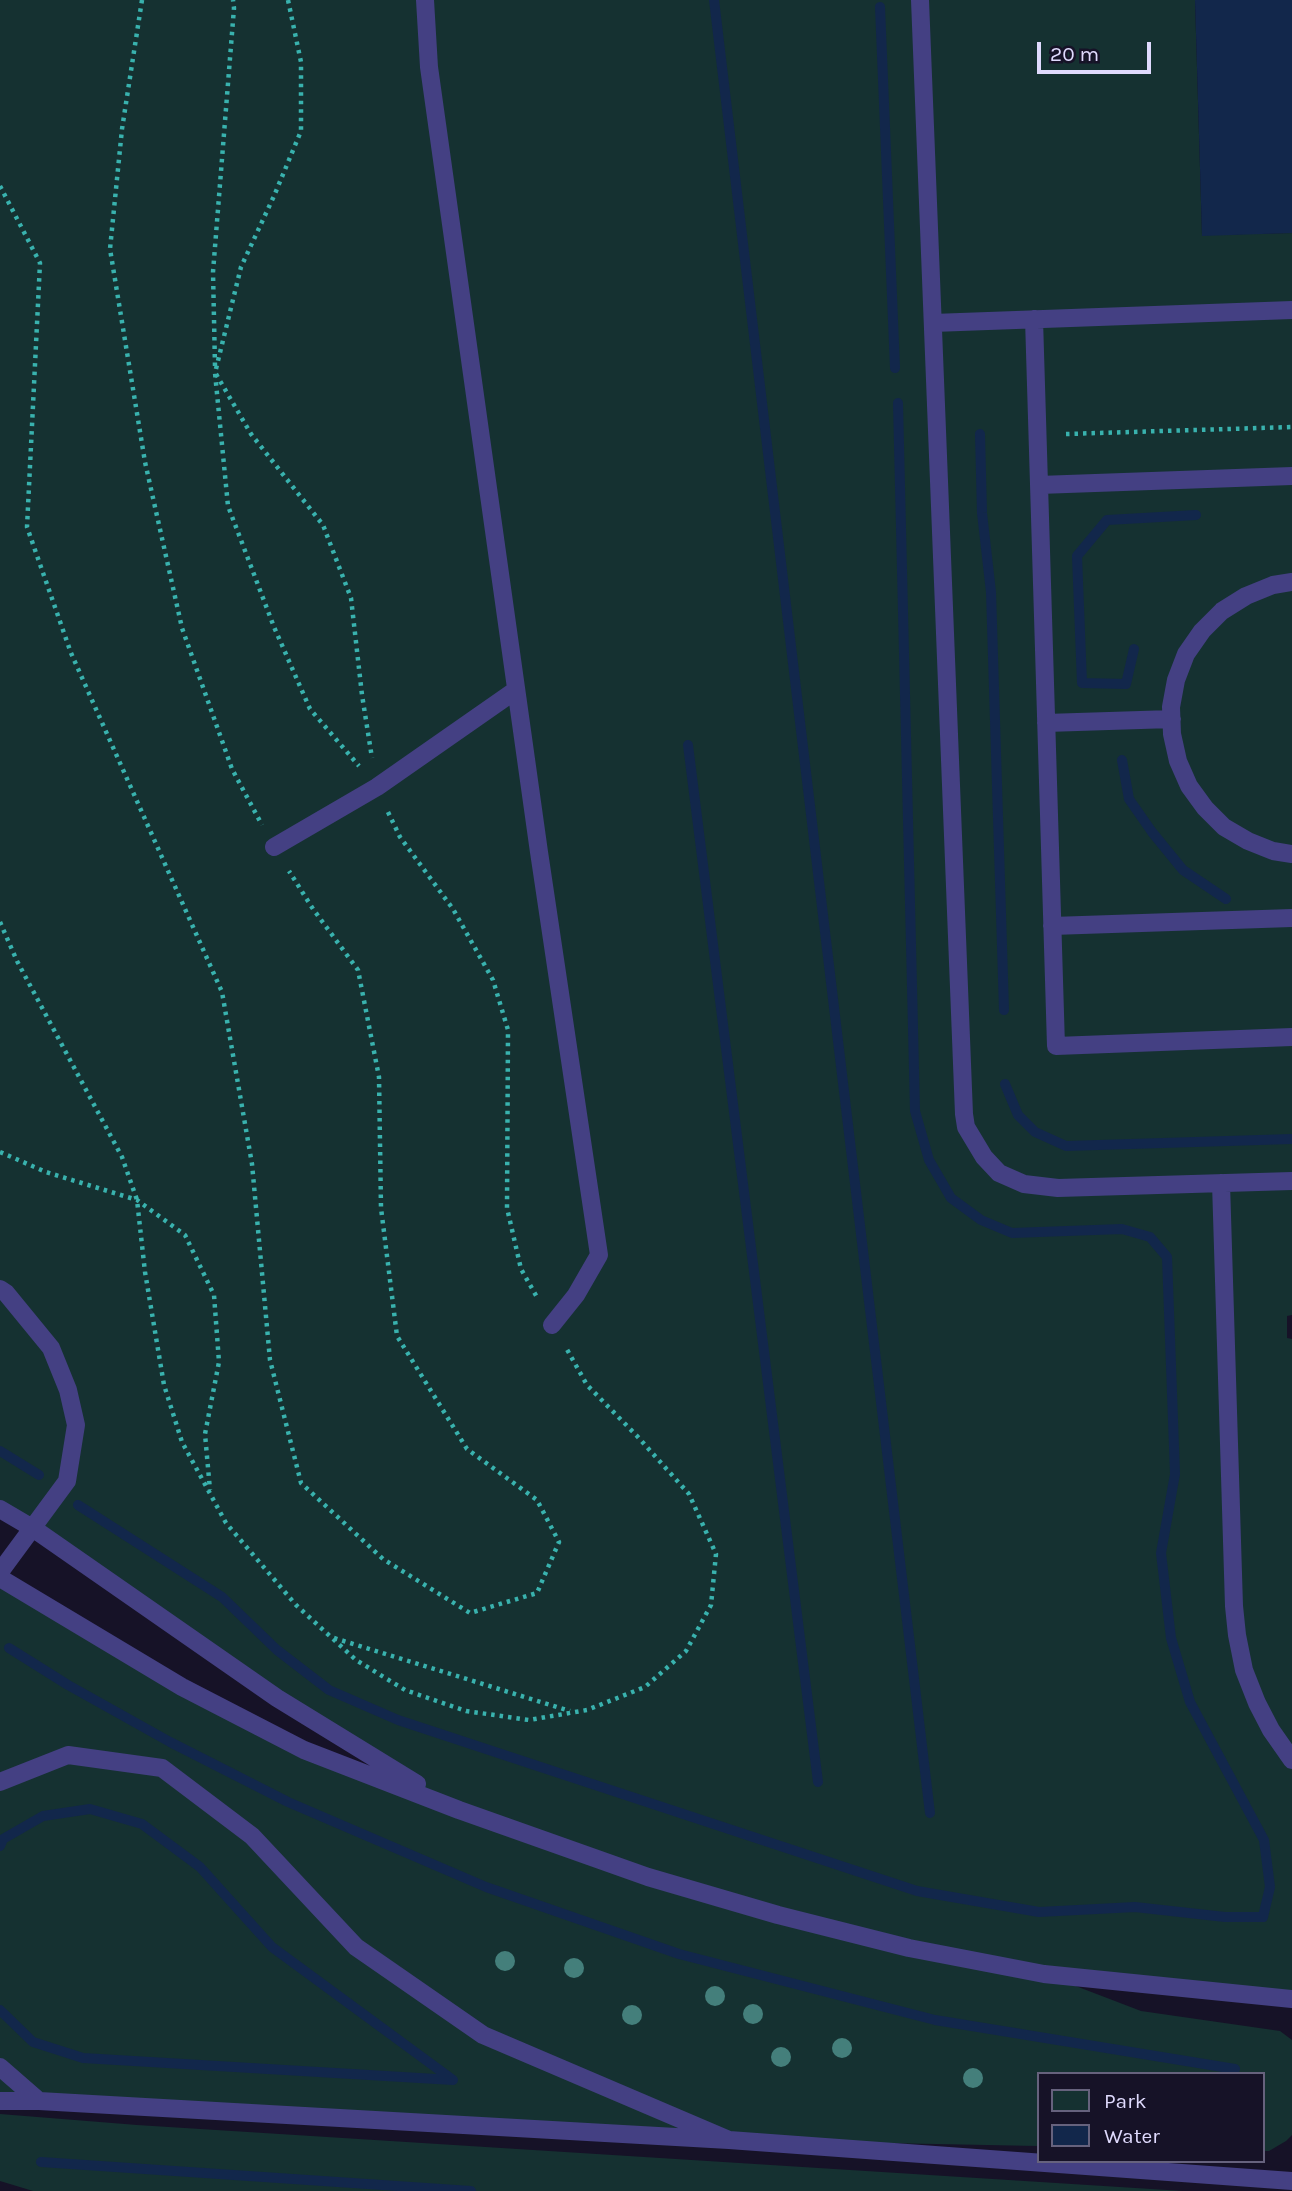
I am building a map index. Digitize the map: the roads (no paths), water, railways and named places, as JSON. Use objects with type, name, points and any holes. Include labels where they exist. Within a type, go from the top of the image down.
[{"type":"lane","points":[[425,0],[429,67],[516,690],[599,1255],[576,1295],[552,1325]]},
{"type":"lane","points":[[920,0],[964,1114],[967,1127],[984,1157],[999,1174],[1024,1184],[1058,1188],[1292,1181]]},
{"type":"lane","points":[[933,323],[1292,310]]},
{"type":"lane","points":[[1034,319],[1056,1046],[1292,1037]]},
{"type":"lane","points":[[1039,485],[1292,476]]},
{"type":"lane","points":[[1292,582],[1246,596],[1222,611],[1202,631],[1186,654],[1176,680],[1172,719],[1172,734],[1178,761],[1189,786],[1205,808],[1224,827],[1248,841],[1273,851],[1292,854]]},
{"type":"lane","points":[[274,847],[377,787],[516,690]]},
{"type":"lane","points":[[1046,723],[1172,719]]},
{"type":"lane","points":[[1052,926],[1292,918]]},
{"type":"lane","points":[[1221,1183],[1237,1635],[1244,1670],[1257,1703],[1271,1730],[1292,1760]]},
{"type":"lane","points":[[0,1289],[51,1348],[68,1390],[76,1425],[66,1481],[0,1572]]},
{"type":"lane","points":[[0,1509],[34,1528],[277,1698],[459,1810]]},
{"type":"lane","points":[[0,1578],[182,1687],[304,1750],[459,1810],[649,1877],[778,1915],[909,1948],[1044,1974],[1292,1999]]},
{"type":"lane","points":[[0,1782],[68,1755],[162,1768],[252,1836],[356,1947],[483,2035],[729,2140]]},
{"type":"lane","points":[[0,2067],[39,2101]]},
{"type":"lane","points":[[0,2101],[729,2140],[1036,2162]]},
{"type":"lane","points":[[1045,2163],[1292,2181]]},
{"type":"water","points":[[1195,0],[1292,0],[1292,233],[1202,236]]},
{"type":"waterway","points":[[714,0],[930,1813]]},
{"type":"waterway","points":[[880,7],[895,368]]},
{"type":"waterway","points":[[78,1505],[222,1597],[277,1650],[329,1690],[398,1720],[917,1891],[1039,1912],[1135,1907],[1225,1917],[1263,1917],[1270,1887],[1264,1840],[1190,1702],[1171,1638],[1161,1553],[1175,1474],[1167,1257],[1150,1237],[1122,1229],[1012,1233],[981,1220],[951,1198],[929,1160],[915,1111],[898,403]]},
{"type":"waterway","points":[[980,434],[982,513],[991,592],[1004,1010]]},
{"type":"waterway","points":[[1134,649],[1126,684],[1082,683],[1077,556],[1107,520],[1196,515]]},
{"type":"waterway","points":[[688,745],[818,1782]]},
{"type":"waterway","points":[[1122,760],[1129,799],[1152,832],[1183,870],[1226,899]]},
{"type":"waterway","points":[[1005,1084],[1018,1115],[1035,1132],[1066,1146],[1292,1139]]},
{"type":"waterway","points":[[0,1451],[39,1475]]},
{"type":"waterway","points":[[9,1648],[68,1685],[170,1742],[288,1802],[486,1887],[679,1954],[935,2020],[1235,2069]]},
{"type":"waterway","points":[[0,1846],[3,1839],[43,1816],[90,1809],[142,1824],[200,1867],[272,1947],[453,2080]]},
{"type":"waterway","points":[[0,2010],[33,2042],[83,2058],[453,2080]]},
{"type":"waterway","points":[[41,2162],[471,2191]]}]
